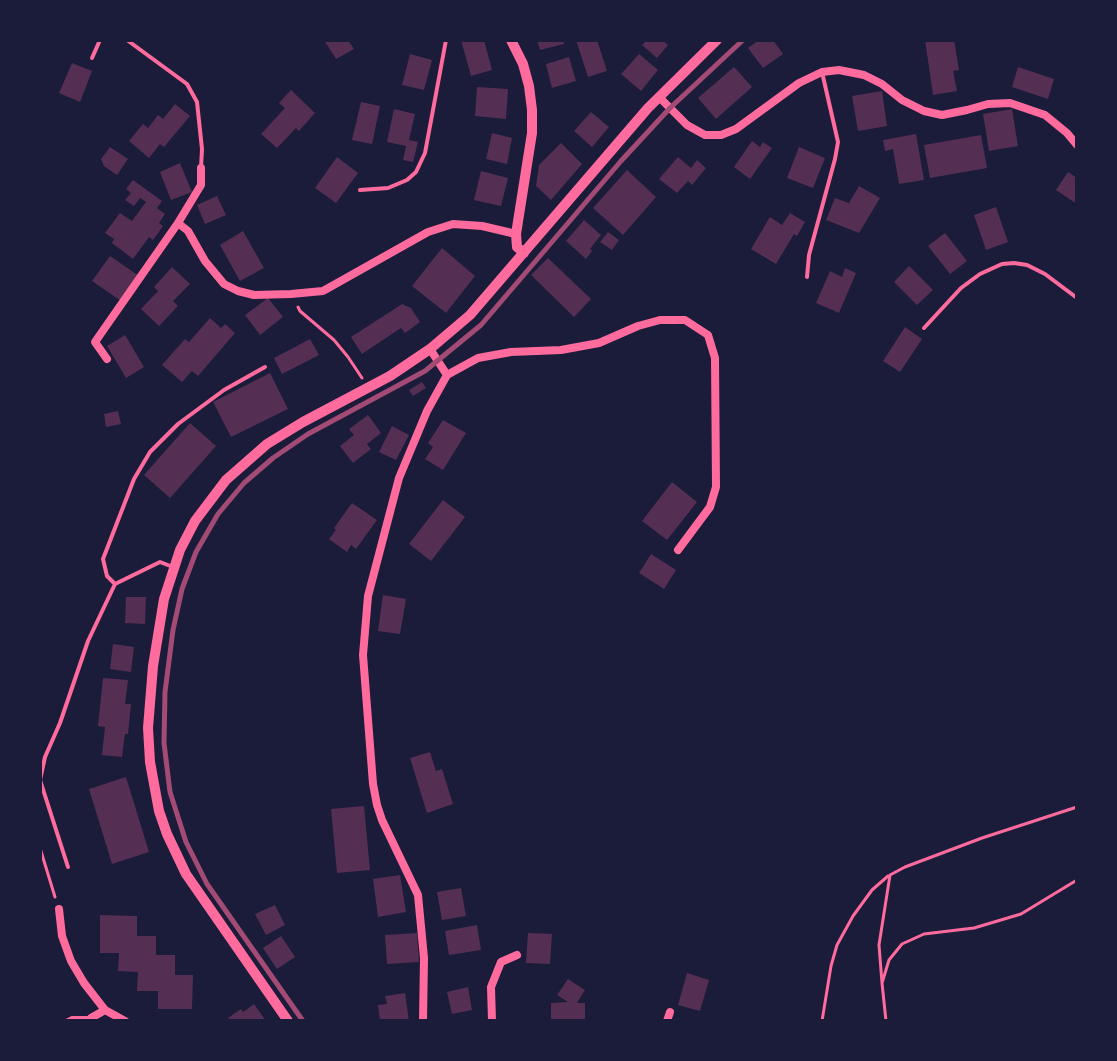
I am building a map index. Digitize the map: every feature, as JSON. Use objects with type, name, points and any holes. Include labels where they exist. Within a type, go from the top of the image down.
[{"type":"street","points":[[511,40],[523,64],[532,110],[532,133],[516,234],[517,247],[524,253]]},
{"type":"street","points":[[288,1021],[186,874],[159,811],[150,762],[148,728],[153,666],[164,599],[173,567],[195,521],[226,480],[246,461],[291,429],[377,384],[430,349],[470,315],[606,155],[717,40]]},
{"type":"street","points":[[659,97],[687,125],[705,135],[721,135],[736,129],[799,83],[822,72],[839,70],[864,75],[902,100],[924,111],[942,115],[988,104],[1010,103],[1045,115],[1077,145]]},
{"type":"street","points":[[107,359],[95,342],[178,223],[201,185],[201,168]]},
{"type":"street","points":[[178,223],[188,231],[205,261],[224,284],[254,295],[323,291],[428,232],[453,224],[482,226],[516,234]]},
{"type":"street","points":[[423,1021],[424,958],[418,895],[377,805],[363,655],[368,596],[399,478],[427,411],[447,375],[478,358],[599,343],[660,320],[685,320],[708,335],[715,358],[716,487],[710,507],[678,550]]},
{"type":"street","points":[[430,349],[447,375]]},
{"type":"street","points":[[59,909],[62,936],[71,961],[105,1010],[125,1021]]},
{"type":"street","points":[[492,1021],[491,987],[501,962],[517,955]]},
{"type":"street","points":[[91,1020],[105,1010]]},
{"type":"lane","points":[[92,58],[100,40]]},
{"type":"lane","points":[[127,40],[187,84],[197,102],[201,168]]},
{"type":"lane","points":[[360,190],[388,188],[407,180],[416,172],[425,153],[446,40]]},
{"type":"lane","points":[[807,277],[809,255],[838,142],[822,72]]},
{"type":"lane","points":[[924,328],[961,288],[980,274],[1002,264],[1027,265],[1045,274],[1077,298]]},
{"type":"lane","points":[[115,584],[107,576],[103,559],[134,479],[150,452],[178,424],[224,390],[265,367]]},
{"type":"lane","points":[[68,867],[40,780],[45,757],[88,641],[115,584],[160,562],[173,567]]},
{"type":"lane","points":[[66,1021],[72,1018],[91,1020]]},
{"type":"path","points":[[300,311],[334,340],[362,378]]},
{"type":"path","points":[[822,1021],[837,945],[872,890],[905,867],[1077,807]]},
{"type":"path","points":[[40,848],[59,909]]},
{"type":"path","points":[[886,1021],[879,945],[890,875]]},
{"type":"path","points":[[882,983],[889,960],[902,944],[924,934],[974,928],[1021,914],[1077,880]]},
{"type":"building","points":[[324,40],[348,40],[354,49],[336,59]]},
{"type":"building","points":[[461,40],[484,40],[492,70],[471,76]]},
{"type":"building","points":[[537,40],[563,40],[564,44],[540,50]]},
{"type":"building","points":[[576,40],[597,40],[607,71],[588,77]]},
{"type":"building","points":[[647,40],[662,40],[668,45],[657,58],[642,45]]},
{"type":"building","points":[[759,40],[773,40],[783,54],[763,68],[748,48]]},
{"type":"building","points":[[925,40],[954,40],[959,70],[953,71],[957,91],[933,95]]},
{"type":"building","points":[[410,54],[432,60],[424,90],[402,85]]},
{"type":"building","points":[[639,54],[658,70],[641,91],[621,74]]},
{"type":"building","points":[[569,57],[576,81],[552,88],[546,64]]},
{"type":"building","points":[[72,63],[92,71],[80,102],[59,93]]},
{"type":"building","points":[[734,67],[752,87],[716,119],[698,98]]},
{"type":"building","points":[[1018,67],[1054,79],[1048,99],[1012,87]]},
{"type":"building","points":[[477,87],[508,89],[506,119],[475,116]]},
{"type":"building","points":[[291,90],[315,113],[299,131],[296,128],[277,148],[261,134],[285,108],[279,103]]},
{"type":"building","points":[[882,91],[887,126],[858,131],[852,96]]},
{"type":"building","points":[[361,102],[380,106],[372,144],[352,140]]},
{"type":"building","points":[[175,104],[190,116],[164,147],[160,144],[149,158],[129,141],[143,124],[148,128],[158,115],[163,119]]},
{"type":"building","points":[[394,109],[415,114],[409,140],[418,142],[413,162],[403,160],[406,146],[387,142]]},
{"type":"building","points":[[1012,109],[1018,146],[989,151],[983,114]]},
{"type":"building","points":[[591,112],[609,127],[592,147],[574,131]]},
{"type":"building","points":[[492,133],[512,138],[507,164],[486,159]]},
{"type":"building","points":[[916,134],[924,180],[899,184],[893,149],[885,151],[883,140]]},
{"type":"building","points":[[981,135],[987,168],[930,178],[924,145]]},
{"type":"building","points":[[752,141],[760,147],[763,142],[772,148],[750,179],[734,167]]},
{"type":"building","points":[[561,143],[582,164],[551,200],[536,186],[539,165]]},
{"type":"building","points":[[110,147],[128,159],[117,175],[104,166],[101,159]]},
{"type":"building","points":[[799,147],[825,158],[813,188],[787,178]]},
{"type":"building","points":[[337,157],[358,173],[336,203],[315,188]]},
{"type":"building","points":[[678,157],[691,168],[697,160],[706,168],[692,185],[688,181],[677,193],[659,179]]},
{"type":"building","points":[[180,163],[192,192],[171,200],[160,172]]},
{"type":"building","points":[[627,170],[656,197],[623,235],[593,208]]},
{"type":"building","points":[[481,171],[508,178],[501,206],[474,200]]},
{"type":"building","points":[[1068,172],[1077,178],[1077,204],[1056,190]]},
{"type":"building","points":[[133,180],[162,201],[157,208],[165,214],[159,223],[163,226],[153,240],[149,237],[133,259],[112,243],[114,239],[105,233],[120,213],[132,221],[146,202],[140,198],[134,206],[125,200],[131,193],[126,189]]},
{"type":"building","points":[[859,186],[880,198],[859,233],[826,220],[835,198],[849,203]]},
{"type":"building","points":[[217,196],[226,215],[205,224],[197,205]]},
{"type":"building","points":[[996,207],[1008,242],[986,250],[974,215]]},
{"type":"building","points":[[790,213],[805,222],[776,264],[751,249],[770,217],[782,225]]},
{"type":"building","points":[[584,220],[601,235],[586,259],[566,241]]},
{"type":"building","points":[[243,231],[264,268],[240,281],[220,245]]},
{"type":"building","points":[[608,232],[619,240],[612,250],[600,242]]},
{"type":"building","points":[[945,233],[967,261],[950,274],[928,246]]},
{"type":"building","points":[[442,248],[475,276],[446,313],[412,286]]},
{"type":"building","points":[[110,256],[139,276],[121,301],[92,281]]},
{"type":"building","points":[[548,258],[591,299],[574,317],[531,275]]},
{"type":"building","points":[[909,266],[933,290],[917,305],[894,282]]},
{"type":"building","points":[[172,267],[190,284],[173,301],[178,306],[159,326],[141,309],[158,291],[154,287]]},
{"type":"building","points":[[845,268],[856,273],[839,313],[816,303],[830,271],[842,277]]},
{"type":"building","points":[[268,298],[283,317],[260,335],[245,315]]},
{"type":"building","points":[[402,304],[411,308],[420,322],[405,333],[401,328],[362,354],[351,337]]},
{"type":"building","points":[[210,318],[221,328],[225,324],[235,333],[198,376],[192,371],[182,382],[162,365],[185,339],[189,342]]},
{"type":"building","points":[[905,327],[922,339],[900,372],[883,361]]},
{"type":"building","points":[[125,335],[144,367],[126,378],[107,346]]},
{"type":"building","points":[[310,339],[319,355],[282,374],[274,358]]},
{"type":"building","points":[[270,373],[288,409],[231,437],[213,402]]},
{"type":"building","points":[[422,382],[426,388],[413,396],[409,390]]},
{"type":"building","points":[[118,411],[121,424],[106,427],[104,414]]},
{"type":"building","points":[[368,415],[381,433],[367,444],[371,449],[353,463],[340,446],[354,435],[349,429]]},
{"type":"building","points":[[443,420],[466,433],[443,470],[425,459],[433,447],[428,443]]},
{"type":"building","points":[[190,423],[216,446],[170,498],[144,475]]},
{"type":"building","points":[[392,426],[409,435],[396,460],[379,452]]},
{"type":"building","points":[[672,482],[697,502],[667,540],[642,521]]},
{"type":"building","points":[[443,500],[465,517],[431,561],[409,544]]},
{"type":"building","points":[[352,503],[377,520],[356,549],[351,545],[347,552],[329,539]]},
{"type":"building","points":[[651,554],[676,570],[664,589],[639,573]]},
{"type":"building","points":[[383,595],[406,599],[400,634],[378,631]]},
{"type":"building","points":[[126,597],[146,597],[145,624],[125,623]]},
{"type":"building","points":[[113,644],[134,647],[131,672],[110,669]]},
{"type":"building","points":[[103,678],[128,680],[125,704],[131,704],[122,757],[102,755],[105,727],[98,726]]},
{"type":"building","points":[[430,752],[436,771],[442,769],[453,804],[427,813],[410,758]]},
{"type":"building","points":[[126,777],[149,852],[112,864],[89,789]]},
{"type":"building","points":[[364,806],[370,870],[337,873],[331,809]]},
{"type":"building","points":[[400,875],[406,912],[378,917],[373,879]]},
{"type":"building","points":[[461,888],[466,916],[442,920],[437,892]]},
{"type":"building","points":[[275,905],[285,925],[266,935],[255,914]]},
{"type":"building","points":[[100,915],[137,916],[137,936],[156,936],[156,955],[175,955],[175,975],[193,975],[192,1009],[158,1009],[158,991],[137,991],[138,972],[118,971],[119,953],[100,953]]},
{"type":"building","points":[[477,925],[481,950],[449,955],[445,931]]},
{"type":"building","points":[[417,933],[419,962],[387,964],[385,935]]},
{"type":"building","points":[[528,933],[552,934],[550,964],[526,963]]},
{"type":"building","points":[[281,936],[295,957],[277,969],[263,948]]},
{"type":"building","points":[[687,973],[709,980],[700,1011],[678,1005]]},
{"type":"building","points":[[568,979],[585,990],[577,1003],[585,1003],[585,1021],[551,1021],[551,1003],[568,1002],[557,995]]},
{"type":"building","points":[[468,987],[472,1010],[452,1014],[447,992]]},
{"type":"building","points":[[405,993],[409,1021],[380,1021],[378,1005],[387,1004],[385,996]]},
{"type":"building","points":[[254,1004],[266,1021],[230,1021],[228,1018],[241,1009],[243,1012]]},
{"type":"railway","points":[[303,1021],[207,884],[186,842],[170,792],[164,743],[165,692],[182,589],[196,552],[218,514],[244,483],[273,458],[308,434],[425,371],[481,325],[621,161],[670,108],[743,40]]}]
